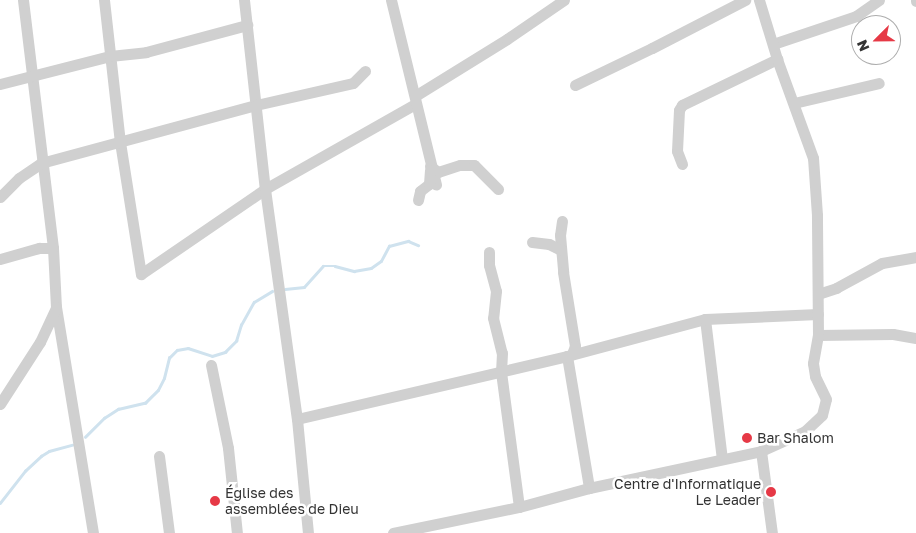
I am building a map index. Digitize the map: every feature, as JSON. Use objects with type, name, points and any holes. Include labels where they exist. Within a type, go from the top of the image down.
[{"type":"street","points":[[22,0],[53,248],[56,307],[93,533]]},
{"type":"street","points":[[104,0],[120,142],[141,274],[265,189],[415,100],[564,0]]},
{"type":"street","points":[[244,0],[265,189],[297,419],[308,533]]},
{"type":"street","points":[[391,0],[436,185]]},
{"type":"street","points":[[575,85],[745,0]]},
{"type":"street","points":[[393,533],[519,507],[589,488],[761,451],[805,431],[822,415],[826,399],[815,376],[813,363],[818,335],[818,215],[813,158],[777,59],[774,44],[759,0]]},
{"type":"street","points":[[774,44],[856,16],[878,0]]},
{"type":"street","points":[[0,84],[110,56],[146,52],[247,25]]},
{"type":"street","points":[[682,164],[677,151],[679,110],[682,105],[777,59]]},
{"type":"street","points":[[0,197],[18,178],[41,163],[256,106],[353,83],[365,71]]},
{"type":"street","points":[[794,103],[879,83]]},
{"type":"street","points":[[430,166],[438,172],[460,165],[474,164],[498,189]]},
{"type":"street","points":[[418,200],[420,191],[429,184],[430,166]]},
{"type":"street","points":[[562,221],[561,250],[575,346],[570,355],[589,488]]},
{"type":"street","points":[[532,242],[549,244],[561,250]]},
{"type":"street","points":[[0,259],[39,248],[53,248]]},
{"type":"street","points":[[488,252],[489,265],[496,291],[493,318],[502,352],[501,372],[519,507]]},
{"type":"street","points":[[818,294],[836,288],[882,263],[916,257]]},
{"type":"street","points":[[0,404],[40,342],[56,307]]},
{"type":"street","points":[[297,419],[501,372],[705,319],[818,314]]},
{"type":"street","points":[[705,319],[722,459]]},
{"type":"street","points":[[818,335],[893,334],[916,338]]},
{"type":"street","points":[[212,365],[228,448],[237,533]]},
{"type":"street","points":[[761,451],[772,533]]},
{"type":"street","points":[[159,456],[169,533]]},
{"type":"waterway","points":[[285,289],[304,287],[323,266],[335,266],[354,271],[371,268],[381,261],[389,246],[408,241],[418,245]]},
{"type":"waterway","points":[[85,437],[104,418],[118,409],[145,403],[158,390],[164,378],[169,358],[177,350],[188,348],[212,356],[225,352],[236,341],[241,325],[254,302],[272,291]]},
{"type":"waterway","points":[[0,503],[25,471],[41,456],[49,451],[72,445]]},
{"type":"place","name":"Bar Shalom","points":[[747,438]]},
{"type":"place","name":"Centre d'Informatique Le Leader","points":[[771,492]]},
{"type":"place","name":"Église des assemblées de Dieu","points":[[215,501]]}]
